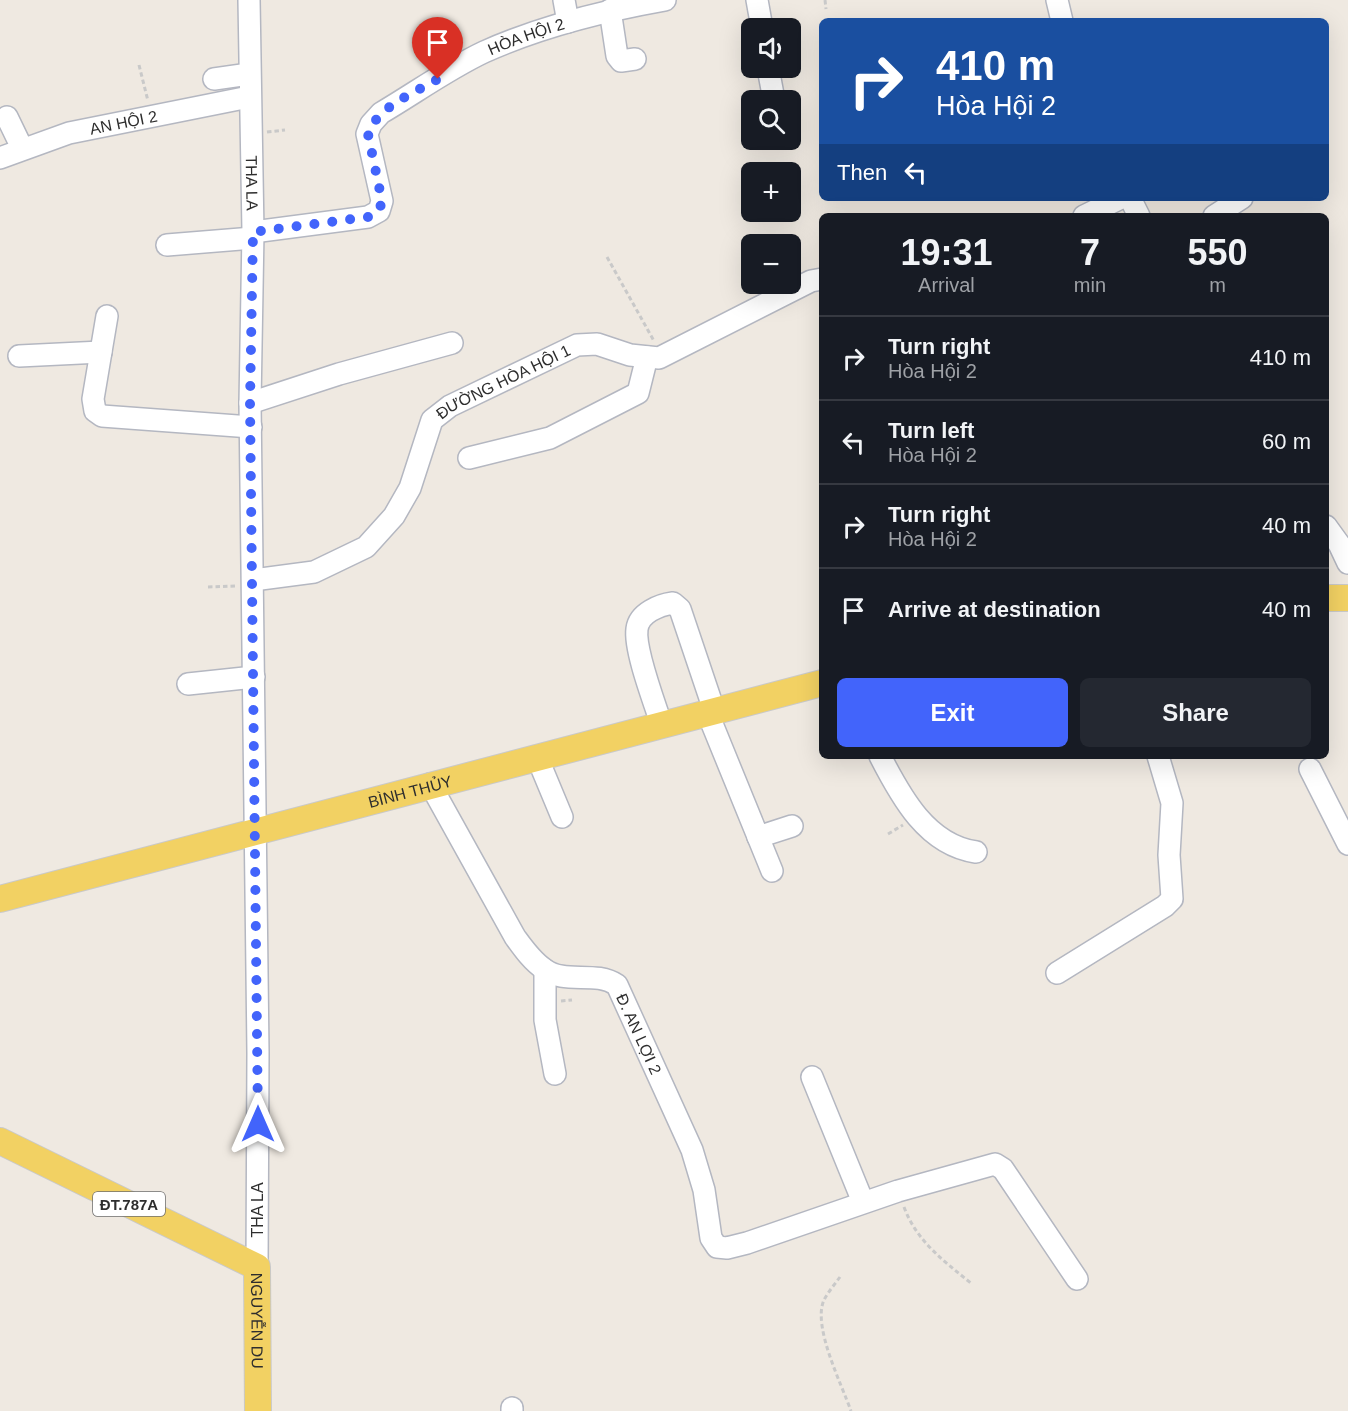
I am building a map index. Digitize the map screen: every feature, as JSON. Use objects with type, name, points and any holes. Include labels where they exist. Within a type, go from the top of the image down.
[{"type":"main road","points":[[1329,598],[1348,598]]},
{"type":"main road","name":"BÌNH THỦY","points":[[0,899],[256,833],[430,784],[712,714],[819,684]]},
{"type":"main road","name":"NGUYỄN DU","points":[[0,1141],[257,1267],[258,1411]]},
{"type":"street","name":"THA LA","points":[[249,0],[253,235],[250,403],[256,833],[257,1267]]},
{"type":"street","points":[[564,0],[568,22]]},
{"type":"street","name":"HÒA HỘI 2","points":[[253,235],[368,217],[379,211],[382,201],[368,134],[371,124],[381,113],[483,53],[568,22],[610,10],[665,0]]},
{"type":"street","points":[[757,0],[760,18]]},
{"type":"street","points":[[1057,0],[1061,18]]},
{"type":"street","points":[[610,10],[617,56],[621,61],[635,58]]},
{"type":"street","points":[[214,78],[249,74]]},
{"type":"street","name":"AN HỘI 2","points":[[0,158],[22,148],[69,133],[249,97]]},
{"type":"street","points":[[6,117],[22,148]]},
{"type":"street","points":[[1090,213],[1114,201]]},
{"type":"street","points":[[1219,213],[1237,201]]},
{"type":"street","points":[[167,246],[253,235]]},
{"type":"street","points":[[469,458],[550,438],[638,393],[654,357],[811,281],[819,280]]},
{"type":"street","points":[[107,316],[93,399],[95,411],[102,416],[251,427]]},
{"type":"street","points":[[250,403],[339,374],[452,343]]},
{"type":"street","name":"ĐƯỜNG HÒA HỘI 1","points":[[253,582],[314,572],[366,548],[394,516],[410,488],[432,420],[450,406],[577,345],[597,344],[630,356],[654,357]]},
{"type":"street","points":[[20,356],[101,352]]},
{"type":"street","points":[[1329,530],[1345,549]]},
{"type":"street","points":[[662,726],[638,643],[637,628],[643,617],[662,605],[673,603],[680,609],[712,714],[772,871]]},
{"type":"street","points":[[188,684],[254,677]]},
{"type":"street","points":[[537,758],[562,817]]},
{"type":"street","points":[[882,759],[903,796],[931,832],[952,847],[976,852]]},
{"type":"street","points":[[1057,973],[1165,906],[1172,899],[1170,855],[1172,803],[1159,759]]},
{"type":"street","points":[[1310,769],[1345,832]]},
{"type":"street","points":[[430,784],[515,937],[545,970],[545,1020],[555,1074]]},
{"type":"street","points":[[758,837],[792,826]]},
{"type":"street","name":"Đ. AN LỢI 2","points":[[545,970],[560,976],[598,976],[617,985],[699,1168],[711,1238],[717,1247],[727,1248],[863,1202]]},
{"type":"street","points":[[812,1077],[863,1202],[995,1164],[1003,1169],[1077,1279]]},
{"type":"path","points":[[825,0],[826,9]]},
{"type":"path","points":[[139,65],[152,117]]},
{"type":"path","points":[[607,257],[654,357]]},
{"type":"path","points":[[208,587],[253,582]]},
{"type":"path","points":[[898,1191],[916,1234],[930,1249],[972,1284]]},
{"type":"path","points":[[840,1277],[824,1301],[823,1325],[826,1342],[851,1411]]},
{"type":"route","points":[[258,1124],[250,403],[253,232],[368,217],[379,211],[382,201],[368,134],[371,124],[381,113],[438,79]]}]
